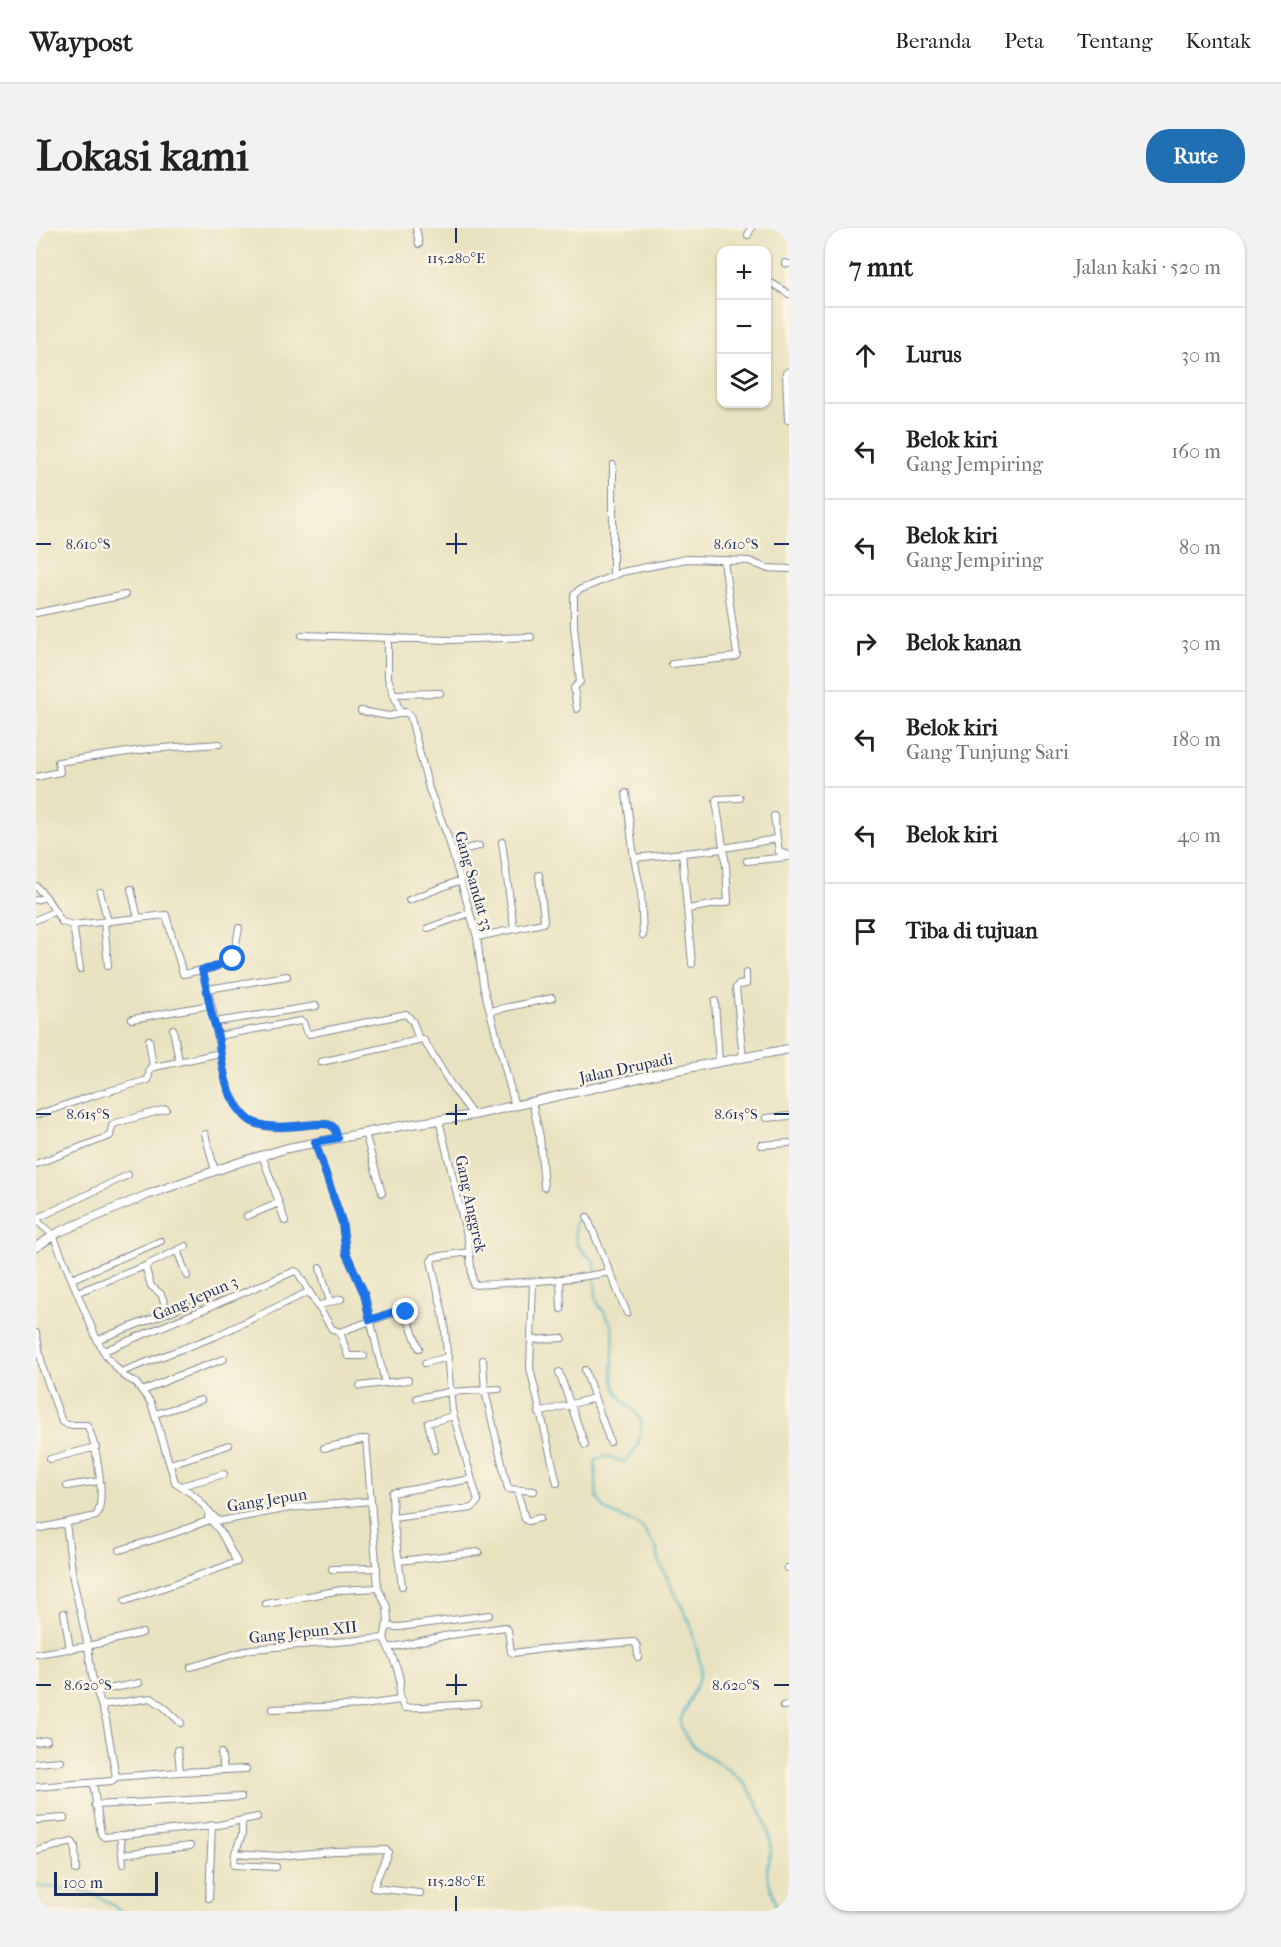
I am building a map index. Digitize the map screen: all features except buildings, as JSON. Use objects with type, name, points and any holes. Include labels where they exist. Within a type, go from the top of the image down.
[{"type":"street","points":[[416,228],[419,244]]},
{"type":"street","points":[[773,284],[789,294]]},
{"type":"street","points":[[788,420],[786,373],[789,371]]},
{"type":"street","points":[[613,465],[613,575]]},
{"type":"street","points":[[577,709],[574,688],[580,682],[574,626],[574,595],[579,590],[613,575],[687,559],[749,561],[766,568],[789,569]]},
{"type":"street","points":[[672,664],[737,655],[724,561]]},
{"type":"street","points":[[36,613],[125,595]]},
{"type":"street","points":[[302,635],[448,640],[531,637]]},
{"type":"street","points":[[361,711],[389,716],[400,712],[388,678],[388,638]]},
{"type":"street","points":[[393,694],[440,693]]},
{"type":"street","name":"Gang Sandat 33","points":[[400,712],[406,712],[410,716],[429,789],[453,852],[477,937],[483,985],[515,1106]]},
{"type":"street","points":[[36,777],[60,772],[58,762],[149,749],[219,744]]},
{"type":"street","points":[[626,793],[634,858],[641,892],[643,935]]},
{"type":"street","points":[[688,909],[728,902],[724,848],[716,799],[741,798]]},
{"type":"street","points":[[774,816],[779,852],[789,856]]},
{"type":"street","points":[[634,858],[724,848],[776,839]]},
{"type":"street","points":[[502,842],[514,929]]},
{"type":"street","points":[[453,852],[479,846]]},
{"type":"street","points":[[682,852],[692,964]]},
{"type":"street","points":[[747,861],[789,856]]},
{"type":"street","points":[[477,937],[542,924],[544,920],[539,875]]},
{"type":"street","points":[[409,900],[461,880]]},
{"type":"street","points":[[36,886],[62,922],[74,924],[106,922],[166,915],[183,974],[216,969],[225,961],[233,959],[239,928]]},
{"type":"street","points":[[131,889],[138,918]]},
{"type":"street","points":[[100,892],[106,922],[108,966]]},
{"type":"street","points":[[36,900],[46,897]]},
{"type":"street","points":[[36,920],[55,911]]},
{"type":"street","points":[[428,928],[470,913]]},
{"type":"street","points":[[74,924],[80,969]]},
{"type":"street","points":[[202,970],[218,1036],[224,1077],[231,1096],[245,1117],[254,1123],[294,1127],[328,1124],[334,1128],[338,1138]]},
{"type":"street","points":[[743,1058],[736,988],[738,985],[746,984],[746,974]]},
{"type":"street","points":[[208,989],[287,976]]},
{"type":"street","points":[[490,1011],[552,998]]},
{"type":"street","points":[[715,1001],[719,1062]]},
{"type":"street","points":[[132,1019],[210,1005]]},
{"type":"street","points":[[215,1022],[316,1006]]},
{"type":"street","points":[[218,1036],[300,1021],[303,1022],[307,1033],[311,1034],[406,1014],[413,1022],[419,1040]]},
{"type":"street","points":[[173,1029],[179,1061]]},
{"type":"street","points":[[149,1040],[153,1067]]},
{"type":"street","points":[[321,1062],[419,1040],[426,1041],[471,1115]]},
{"type":"street","name":"Jalan Drupadi","points":[[36,1247],[53,1235],[99,1214],[262,1155],[315,1142],[471,1115],[789,1049]]},
{"type":"street","points":[[36,1115],[148,1080],[150,1069],[153,1067],[220,1053]]},
{"type":"street","points":[[532,1102],[540,1137],[544,1187]]},
{"type":"street","points":[[36,1164],[110,1136],[112,1126],[116,1123],[166,1109]]},
{"type":"street","points":[[766,1118],[789,1116]]},
{"type":"street","name":"Gang Anggrek","points":[[439,1120],[468,1240],[472,1283],[475,1285],[560,1279],[610,1272]]},
{"type":"street","points":[[365,1133],[382,1193]]},
{"type":"street","points":[[205,1134],[215,1171]]},
{"type":"street","points":[[315,1142],[342,1222],[346,1253],[364,1293],[385,1383]]},
{"type":"street","points":[[761,1145],[789,1143]]},
{"type":"street","points":[[262,1155],[285,1221]]},
{"type":"street","points":[[53,1235],[36,1220],[128,1175]]},
{"type":"street","points":[[247,1216],[279,1203]]},
{"type":"street","points":[[586,1217],[627,1313]]},
{"type":"street","name":"Gang Jepun","points":[[53,1235],[97,1340],[110,1361],[143,1391],[155,1414],[173,1477],[200,1500],[209,1511],[221,1521],[290,1508],[371,1501]]},
{"type":"street","points":[[72,1279],[160,1241]]},
{"type":"street","points":[[78,1292],[144,1266],[186,1246]]},
{"type":"street","points":[[177,1251],[187,1276]]},
{"type":"street","points":[[393,1518],[472,1508],[478,1501],[453,1416],[444,1319],[431,1260],[434,1257],[469,1252]]},
{"type":"street","points":[[144,1266],[151,1286],[161,1294],[168,1312]]},
{"type":"street","points":[[320,1268],[330,1302]]},
{"type":"street","name":"Gang Jepun 3","points":[[104,1351],[297,1271],[308,1292]]},
{"type":"street","points":[[560,1279],[561,1309]]},
{"type":"street","points":[[532,1281],[530,1368],[557,1483]]},
{"type":"street","points":[[121,1372],[216,1336],[308,1292],[333,1329],[340,1332],[405,1310],[419,1348]]},
{"type":"street","points":[[317,1306],[341,1299]]},
{"type":"street","points":[[97,1340],[187,1305]]},
{"type":"street","points":[[340,1332],[348,1356],[364,1356]]},
{"type":"street","points":[[36,1333],[43,1369],[62,1422],[68,1425],[87,1425],[96,1447],[100,1481],[98,1515],[36,1529]]},
{"type":"street","points":[[531,1340],[562,1338]]},
{"type":"street","points":[[424,1363],[448,1357]]},
{"type":"street","points":[[143,1391],[224,1359]]},
{"type":"street","points":[[483,1360],[485,1391],[508,1489],[534,1491]]},
{"type":"street","points":[[585,1371],[610,1442]]},
{"type":"street","points":[[559,1372],[585,1445]]},
{"type":"street","points":[[360,1386],[408,1380]]},
{"type":"street","points":[[417,1398],[449,1392],[500,1389]]},
{"type":"street","points":[[539,1413],[594,1398]]},
{"type":"street","points":[[155,1414],[201,1400]]},
{"type":"street","points":[[435,1450],[428,1423],[453,1416]]},
{"type":"street","points":[[324,1448],[366,1439],[378,1588],[387,1607],[384,1638],[399,1676],[400,1700],[404,1708],[477,1704]]},
{"type":"street","points":[[170,1464],[228,1445]]},
{"type":"street","points":[[50,1459],[96,1447]]},
{"type":"street","points":[[181,1486],[224,1474]]},
{"type":"street","points":[[402,1586],[391,1497],[394,1491],[471,1479]]},
{"type":"street","points":[[67,1486],[100,1481]]},
{"type":"street","points":[[517,1490],[526,1520],[540,1518]]},
{"type":"street","points":[[125,1601],[237,1562],[220,1531],[210,1520],[209,1511]]},
{"type":"street","points":[[120,1550],[210,1520]]},
{"type":"street","points":[[66,1522],[73,1579],[88,1646],[92,1676],[102,1705],[116,1778]]},
{"type":"street","points":[[399,1561],[479,1552]]},
{"type":"street","points":[[332,1569],[377,1568]]},
{"type":"street","points":[[266,1604],[341,1590],[378,1588]]},
{"type":"street","points":[[64,1613],[70,1649]]},
{"type":"street","points":[[386,1626],[399,1627],[489,1615]]},
{"type":"street","points":[[389,1648],[444,1636],[505,1627],[508,1630],[512,1653],[634,1642],[637,1646],[638,1657]]},
{"type":"street","points":[[36,1654],[88,1646],[142,1633]]},
{"type":"street","name":"Gang Jepun XII","points":[[191,1667],[250,1650],[384,1638]]},
{"type":"street","points":[[98,1691],[139,1683]]},
{"type":"street","points":[[102,1705],[151,1698],[181,1723]]},
{"type":"street","points":[[273,1709],[364,1705],[400,1700]]},
{"type":"street","points":[[36,1742],[47,1740]]},
{"type":"street","points":[[178,1750],[180,1772]]},
{"type":"street","points":[[221,1753],[224,1770]]},
{"type":"street","points":[[36,1763],[61,1761]]},
{"type":"street","points":[[36,1787],[93,1783],[112,1781],[116,1778],[180,1772],[246,1769]]},
{"type":"street","points":[[93,1783],[102,1837],[212,1825],[257,1817]]},
{"type":"street","points":[[95,1805],[241,1797]]},
{"type":"street","points":[[36,1820],[64,1818]]},
{"type":"street","points":[[242,1821],[242,1838],[235,1853],[235,1865],[276,1867]]},
{"type":"street","points":[[208,1898],[212,1825]]},
{"type":"street","points":[[120,1835],[123,1864]]},
{"type":"street","points":[[36,1851],[72,1842],[75,1846],[76,1870]]},
{"type":"street","points":[[122,1854],[190,1846]]},
{"type":"street","points":[[235,1853],[279,1856],[334,1851],[386,1850],[388,1852],[374,1888],[420,1893]]},
{"type":"waterway","points":[[580,1218],[575,1222],[576,1241],[580,1249],[595,1262],[596,1299],[612,1327],[615,1387],[620,1397],[637,1414],[641,1423],[637,1445],[628,1459],[623,1462],[601,1457],[595,1462],[597,1497],[609,1512],[640,1525],[656,1547],[661,1566],[690,1623],[701,1666],[699,1679],[680,1721],[683,1732],[698,1750],[737,1776],[758,1805],[770,1841],[771,1851],[767,1871],[776,1911]]},
{"type":"waterway","points":[[36,1886],[90,1893],[120,1911]]},
{"type":"route","points":[[233,959],[225,961],[216,969],[202,970],[218,1036],[224,1077],[231,1096],[245,1117],[254,1123],[294,1127],[330,1124],[334,1128],[338,1138],[315,1142],[342,1222],[346,1253],[364,1293],[370,1320],[402,1309],[406,1312]]}]
